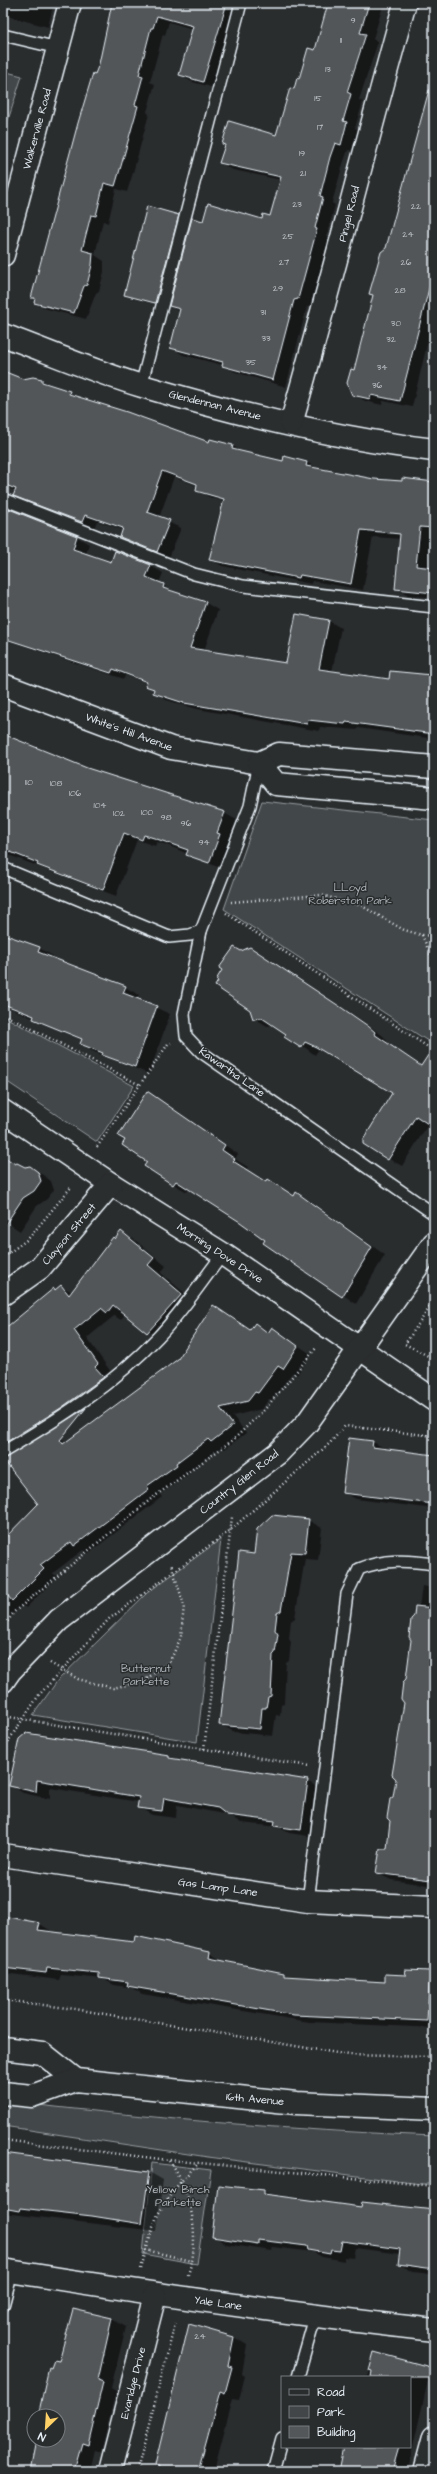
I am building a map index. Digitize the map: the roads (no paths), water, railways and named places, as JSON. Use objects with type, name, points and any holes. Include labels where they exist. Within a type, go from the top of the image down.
[{"type":"street","name":"Walkerville Road","points":[[3,255],[70,3]]},
{"type":"street","name":"Pingel Road","points":[[291,424],[340,254],[370,127],[405,3]]},
{"type":"street","name":"Glendennan Avenue","points":[[3,335],[141,386],[291,424],[380,444],[434,450]]},
{"type":"street","name":"White's Hill Avenue","points":[[3,685],[171,748],[259,763]]},
{"type":"street","points":[[434,767],[279,754],[259,763],[276,784],[434,798]]},
{"type":"street","name":"Morning Dove Drive","points":[[3,1111],[111,1184],[223,1254],[361,1348],[434,1400]]},
{"type":"street","name":"Clayson Street","points":[[3,1294],[40,1268],[111,1184]]},
{"type":"street","name":"Country Glen Road","points":[[3,1681],[29,1650],[59,1620],[278,1453],[307,1423],[434,1243]]},
{"type":"street","name":"Gas Lamp Lane","points":[[3,1855],[308,1900],[434,1907]]},
{"type":"street","points":[[3,2048],[42,2053],[76,2080]]},
{"type":"street","name":"16th Avenue","points":[[3,2093],[32,2096],[76,2080],[288,2102],[434,2108]]},
{"type":"street","name":"Yale Lane","points":[[8,2271],[155,2295],[315,2317],[434,2330]]},
{"type":"street","name":"Evaridge Drive","points":[[110,2471],[155,2295]]},
{"type":"street","points":[[425,2471],[434,2437]]},
{"type":"lane","points":[[141,386],[241,3]]},
{"type":"lane","points":[[3,35],[58,48]]},
{"type":"lane","points":[[3,499],[201,576],[243,586],[434,607]]},
{"type":"lane","points":[[3,868],[169,937],[190,935],[201,930],[212,904],[250,806],[259,763]]},
{"type":"lane","name":"Kawartha Lane","points":[[201,930],[184,1014],[186,1036],[201,1052],[434,1214]]},
{"type":"lane","points":[[3,1452],[66,1415],[120,1375],[159,1337],[223,1254]]},
{"type":"lane","points":[[308,1900],[347,1594],[359,1569],[374,1563],[404,1559],[434,1564]]},
{"type":"lane","points":[[3,2306],[8,2271]]},
{"type":"lane","points":[[298,2376],[315,2317]]},
{"type":"lane","points":[[273,2471],[281,2442]]},
{"type":"park label","name":"LLoyd Roberston Park","points":[[350,893]]},
{"type":"park label","name":"Butternut Parkette","points":[[146,1674]]},
{"type":"park label","name":"Yellow Birch Parkette","points":[[178,2195]]}]
